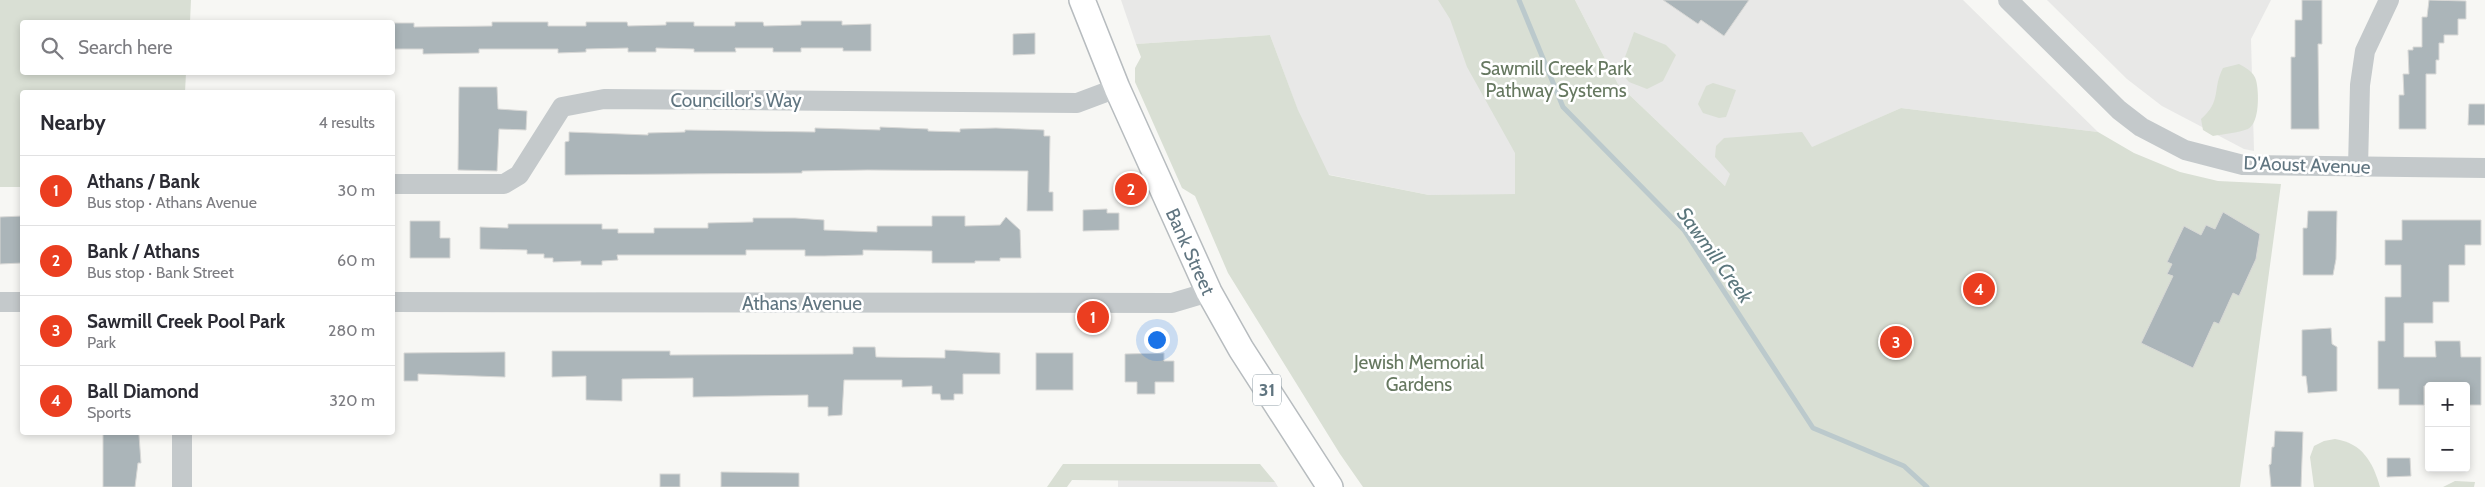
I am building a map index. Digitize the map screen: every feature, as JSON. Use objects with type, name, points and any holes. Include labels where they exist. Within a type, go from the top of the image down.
[{"type":"main road","name":"Bank Street","points":[[1082,0],[1117,88],[1209,292],[1241,349],[1330,487]]},
{"type":"street","name":"D'Aoust Avenue","points":[[2008,0],[2119,110],[2141,127],[2185,150],[2243,165],[2485,168]]},
{"type":"street","points":[[2358,167],[2360,85],[2365,51],[2389,0]]},
{"type":"street","name":"Councillor's Way","points":[[395,184],[504,184],[519,175],[562,107],[604,99],[1077,103],[1117,88]]},
{"type":"street","name":"Athans Avenue","points":[[395,302],[1172,303],[1209,292]]},
{"type":"street","points":[[0,302],[20,302]]},
{"type":"street","points":[[182,435],[182,487]]},
{"type":"shaded area","points":[[1121,0],[1466,0],[1593,194],[1429,195],[1321,173],[1270,35],[1136,44]]},
{"type":"shaded area","points":[[1575,0],[1963,0],[2098,132],[1901,108],[1725,186],[1618,84]]},
{"type":"shaded area","points":[[2047,0],[2271,0],[2251,39],[2254,151],[2244,149],[2162,106],[2127,79]]},
{"type":"shaded area","points":[[1118,480],[1275,482],[1278,487],[1118,487]]},
{"type":"green space","points":[[0,0],[191,0],[190,20],[20,20],[20,75],[186,75],[185,90],[20,90],[20,187],[0,187]]},
{"type":"green space","points":[[1438,0],[1575,0],[1618,84],[1725,186],[1730,174],[1715,157],[1716,146],[1724,138],[1802,132],[1812,147],[1901,108],[2098,132],[2134,153],[2180,172],[2218,181],[2281,184],[2240,487],[1363,487],[1340,454],[1228,273],[1195,196],[1182,188],[1135,82],[1135,68],[1141,57],[1136,44],[1270,35],[1298,110],[1329,175],[1429,195],[1515,194],[1515,153],[1467,67],[1450,19]]},
{"type":"green space","points":[[1634,32],[1666,45],[1676,55],[1663,81],[1647,89],[1629,82],[1620,71]]},
{"type":"green space","points":[[2239,64],[2252,72],[2256,80],[2258,99],[2255,120],[2248,129],[2213,136],[2203,130],[2201,119],[2212,106],[2223,68]]},
{"type":"green space","points":[[1713,83],[1736,90],[1726,117],[1719,118],[1703,113],[1698,104],[1706,86]]},
{"type":"green space","points":[[2335,439],[2352,445],[2365,455],[2374,470],[2380,487],[2314,487],[2310,457],[2314,446],[2324,441]]},
{"type":"green space","points":[[1063,464],[1260,464],[1275,482],[1072,480],[1067,487],[1047,487]]},
{"type":"green space","points":[[2455,481],[2475,482],[2474,487],[2443,487]]},
{"type":"building","points":[[1663,0],[1749,0],[1724,36],[1701,20],[1698,24]]},
{"type":"building","points":[[2302,0],[2322,0],[2322,44],[2318,44],[2319,129],[2291,129],[2291,57],[2295,57],[2295,20],[2302,20]]},
{"type":"building","points":[[2429,0],[2466,1],[2466,19],[2458,19],[2458,35],[2444,35],[2444,43],[2439,43],[2439,60],[2436,60],[2436,74],[2426,74],[2426,129],[2399,129],[2399,95],[2404,95],[2403,74],[2409,74],[2408,50],[2413,50],[2413,47],[2422,47],[2422,17],[2427,17]]},
{"type":"building","points":[[801,21],[842,21],[842,25],[871,24],[871,51],[843,51],[843,48],[801,48],[801,52],[773,52],[773,48],[735,48],[736,52],[694,52],[694,49],[656,48],[656,52],[628,52],[628,48],[586,49],[586,52],[558,53],[558,49],[479,49],[479,53],[423,54],[423,49],[395,49],[395,23],[414,23],[414,27],[492,26],[492,22],[548,22],[548,26],[586,26],[586,22],[627,22],[628,26],[666,25],[666,22],[694,22],[694,26],[735,26],[735,22],[763,22],[764,26],[801,25]]},
{"type":"building","points":[[1035,33],[1035,54],[1013,55],[1013,34]]},
{"type":"building","points":[[459,87],[497,87],[498,109],[527,111],[526,130],[499,129],[497,171],[458,170]]},
{"type":"building","points":[[2469,104],[2485,104],[2485,125],[2468,125]]},
{"type":"building","points":[[880,127],[960,132],[960,129],[996,128],[1044,130],[1044,136],[1050,136],[1049,192],[1053,192],[1053,211],[1027,211],[1028,171],[867,170],[802,171],[802,173],[565,175],[565,142],[569,141],[569,132],[648,135],[648,133],[685,132],[685,130],[815,132],[815,128],[880,130]]},
{"type":"building","points":[[1107,209],[1107,213],[1119,213],[1119,230],[1083,231],[1083,210]]},
{"type":"building","points":[[2308,211],[2337,211],[2336,259],[2333,275],[2303,275],[2303,228],[2307,228]]},
{"type":"building","points":[[2223,212],[2260,234],[2256,259],[2239,296],[2233,293],[2219,324],[2214,322],[2193,368],[2141,343],[2173,276],[2167,274],[2172,264],[2167,262],[2184,226],[2201,235],[2206,225],[2215,229]]},
{"type":"building","points":[[20,216],[20,263],[0,264],[0,217]]},
{"type":"building","points":[[932,216],[965,216],[965,226],[1000,225],[1006,217],[1020,230],[1021,258],[1000,258],[1000,261],[975,261],[975,263],[932,263],[932,251],[863,250],[863,255],[805,256],[805,250],[746,250],[746,255],[617,255],[618,260],[602,261],[602,265],[581,265],[581,261],[553,262],[553,258],[544,258],[544,254],[527,254],[527,250],[480,249],[480,227],[508,228],[508,224],[602,224],[602,229],[618,229],[618,233],[654,233],[654,228],[708,228],[708,223],[753,222],[753,218],[795,218],[824,220],[824,230],[877,232],[877,226],[932,226]]},
{"type":"building","points":[[2402,220],[2481,220],[2481,245],[2465,245],[2465,265],[2449,265],[2449,302],[2433,302],[2433,323],[2404,323],[2404,357],[2436,357],[2435,341],[2460,341],[2461,357],[2481,357],[2481,405],[2470,405],[2470,382],[2425,382],[2424,405],[2399,405],[2399,389],[2378,389],[2378,341],[2385,341],[2385,297],[2401,297],[2401,265],[2385,265],[2385,240],[2402,240]]},
{"type":"building","points":[[410,221],[440,221],[440,238],[450,238],[450,258],[410,258]]},
{"type":"building","points":[[2331,328],[2332,344],[2337,347],[2337,391],[2308,393],[2306,376],[2302,376],[2302,330]]},
{"type":"building","points":[[853,347],[875,347],[876,357],[945,358],[945,350],[1000,353],[1000,374],[963,374],[963,394],[954,394],[954,400],[941,400],[940,394],[932,394],[932,386],[902,387],[902,380],[844,380],[842,415],[828,416],[828,407],[808,407],[808,395],[693,397],[693,378],[622,379],[622,401],[586,400],[586,376],[552,377],[552,351],[670,351],[670,355],[853,354]]},
{"type":"building","points":[[505,352],[505,377],[418,374],[418,381],[404,381],[404,353]]},
{"type":"building","points":[[1036,353],[1073,353],[1073,390],[1036,390]]},
{"type":"building","points":[[1164,353],[1164,361],[1174,361],[1174,382],[1155,382],[1155,394],[1137,394],[1137,382],[1125,382],[1125,354]]},
{"type":"building","points":[[2275,431],[2303,432],[2301,487],[2271,487],[2269,465],[2271,464],[2272,447],[2274,447]]},
{"type":"building","points":[[103,435],[139,435],[141,463],[138,463],[135,487],[103,487]]},
{"type":"building","points":[[2387,458],[2410,458],[2411,476],[2387,477]]},
{"type":"building","points":[[721,472],[799,473],[799,487],[721,487]]},
{"type":"building","points":[[660,474],[680,474],[680,487],[660,487]]},
{"type":"waterway","name":"Sawmill Creek","points":[[1519,0],[1563,107],[1684,230],[1813,428],[1904,466],[1927,487]]},
{"type":"place","name":"Bank / Athans","points":[[1131,189]]},
{"type":"place","name":"Ball Diamond","points":[[1979,289]]},
{"type":"place","name":"Athans / Bank","points":[[1093,317]]},
{"type":"place","name":"Sawmill Creek Pool Park","points":[[1896,342]]},
{"type":"park label","name":"Sawmill Creek Park Pathway Systems","points":[[1556,79]]},
{"type":"park label","name":"Jewish Memorial Gardens","points":[[1419,373]]}]
